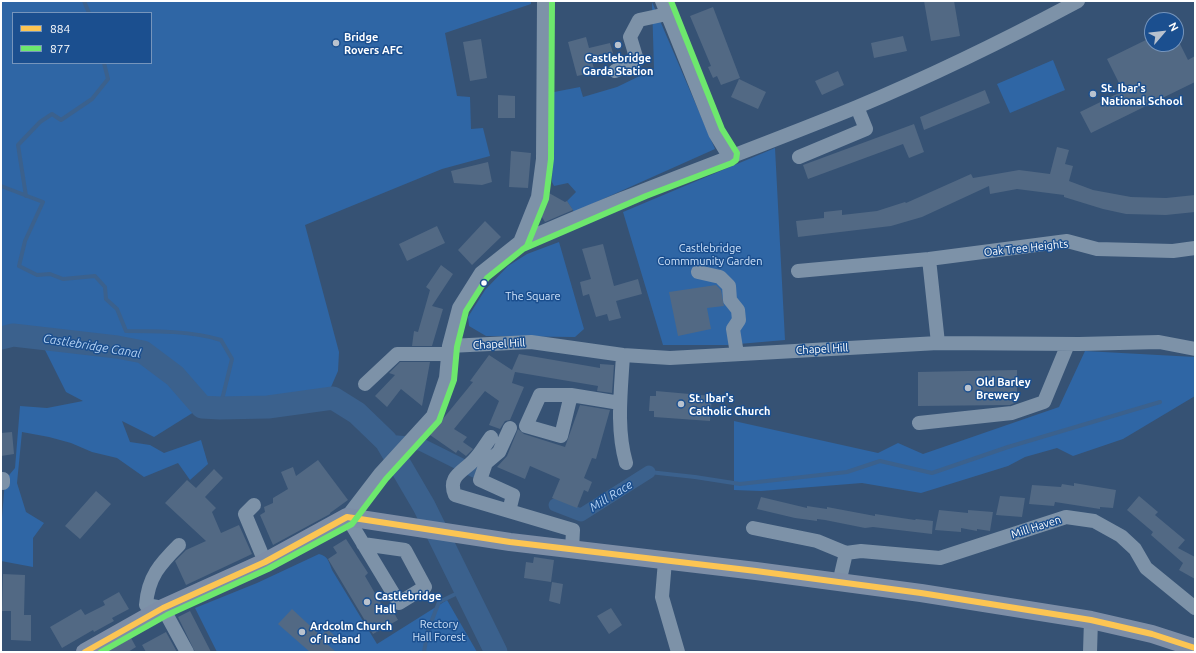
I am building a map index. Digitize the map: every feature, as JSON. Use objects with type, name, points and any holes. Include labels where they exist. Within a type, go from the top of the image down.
[{"type":"main road","points":[[88,651],[163,608],[265,562],[347,517],[452,534],[572,550],[756,571],[921,593],[1091,620],[1152,634],[1195,648]]},
{"type":"street","points":[[520,242],[538,197],[543,159],[544,1]]},
{"type":"street","points":[[363,544],[405,550],[425,586],[399,603],[363,544],[347,517],[380,474],[433,416],[446,378],[449,350],[459,308],[481,273],[520,242],[643,189],[857,107],[910,84],[1078,1]]},
{"type":"street","points":[[615,71],[637,60],[630,37],[639,20],[665,7],[715,133],[729,156]]},
{"type":"street","points":[[799,157],[866,129],[857,107]]},
{"type":"street","name":"Oak Tree Heights","points":[[798,271],[929,259],[1067,241],[1097,249],[1173,251],[1195,248]]},
{"type":"street","points":[[929,259],[938,343]]},
{"type":"street","points":[[698,272],[720,277],[729,286],[730,300],[738,310],[739,320],[733,329],[737,354]]},
{"type":"street","name":"Chapel Hill","points":[[365,384],[397,354],[531,342],[623,355],[670,358],[938,343],[1068,344],[1160,342],[1195,349]]},
{"type":"street","points":[[919,423],[1012,413],[1044,402],[1068,344]]},
{"type":"street","points":[[623,355],[620,403],[621,446],[626,463]]},
{"type":"street","points":[[571,395],[620,403]]},
{"type":"street","points":[[509,511],[513,495],[480,480],[486,463],[498,452],[510,428]]},
{"type":"street","points":[[491,437],[469,465],[453,480],[451,487],[455,495],[573,530],[572,550]]},
{"type":"street","points":[[254,505],[245,514],[265,562]]},
{"type":"street","name":"Mill Haven","points":[[753,528],[817,541],[846,553],[861,551],[940,558],[1066,517],[1094,521],[1121,536],[1135,550],[1146,568],[1195,608]]},
{"type":"street","points":[[179,545],[160,564],[148,590],[146,605],[163,608],[187,652]]},
{"type":"street","points":[[839,583],[846,553]]},
{"type":"street","points":[[665,561],[662,597],[678,652]]},
{"type":"street","points":[[1090,652],[1091,620]]},
{"type":"green space","points":[[1,1],[531,1],[531,4],[445,33],[457,96],[470,97],[471,129],[483,128],[490,156],[442,169],[305,225],[339,352],[338,371],[331,387],[333,398],[220,408],[202,407],[154,437],[122,421],[130,442],[150,445],[164,453],[201,440],[208,464],[190,480],[178,463],[144,477],[117,458],[92,452],[71,443],[22,432],[17,483],[26,512],[44,523],[33,538],[33,567],[1,561],[1,530],[5,480],[15,468],[20,406],[47,408],[83,401],[66,392],[39,338],[13,335],[1,338]]},
{"type":"green space","points":[[652,2],[715,149],[574,212],[567,201],[576,192],[568,183],[554,186],[552,182],[554,92],[580,87],[583,97],[617,87],[654,69]]},
{"type":"green space","points":[[1053,60],[1065,90],[1010,113],[997,84]]},
{"type":"green space","name":"Castlebridge Commmunity Garden","points":[[775,148],[785,340],[727,345],[663,345],[623,212]]},
{"type":"green space","name":"The Square","points":[[559,242],[584,329],[575,337],[486,336],[469,326],[468,317],[485,290],[508,266],[527,254]]},
{"type":"green space","points":[[1085,351],[1195,357],[1195,396],[1123,439],[1073,456],[1057,448],[1025,457],[1008,466],[921,493],[862,483],[761,491],[734,490],[734,421],[878,453],[898,443],[923,454],[1059,407]]},
{"type":"green space","name":"Rectory Hall Forest","points":[[319,554],[328,560],[332,570],[377,644],[447,600],[477,652],[217,652],[195,608],[257,583]]},
{"type":"building","points":[[924,1],[954,1],[960,36],[931,41]]},
{"type":"building","points":[[713,7],[740,78],[721,85],[717,76],[713,78],[708,67],[711,66],[690,16]]},
{"type":"building","points":[[903,36],[907,51],[874,58],[871,43]]},
{"type":"building","points":[[586,37],[589,48],[610,43],[613,53],[591,58],[595,72],[577,76],[568,42]]},
{"type":"building","points":[[481,39],[487,78],[470,81],[463,42]]},
{"type":"building","name":"St. Ibar's National School","points":[[1144,41],[1144,52],[1184,52],[1188,60],[1195,56],[1195,82],[1091,133],[1080,112],[1123,91],[1107,59]]},
{"type":"building","points":[[838,71],[844,85],[822,95],[815,81]]},
{"type":"building","points":[[739,79],[766,92],[758,109],[731,97]]},
{"type":"building","points":[[985,90],[990,103],[924,130],[920,117]]},
{"type":"building","points":[[498,95],[515,96],[515,118],[498,118]]},
{"type":"building","points":[[914,124],[924,152],[909,158],[903,144],[808,179],[803,165]]},
{"type":"building","points":[[1057,147],[1069,150],[1065,164],[1073,166],[1069,181],[1093,190],[1131,197],[1166,198],[1195,195],[1195,212],[1166,215],[1126,214],[1103,209],[1064,197],[1064,195],[1017,189],[990,194],[989,186],[922,217],[891,226],[798,237],[796,221],[824,218],[824,212],[842,210],[842,215],[877,211],[905,202],[906,203],[971,174],[973,178],[1019,170],[1050,174]]},
{"type":"building","points":[[511,151],[531,153],[528,188],[509,187]]},
{"type":"building","points":[[488,162],[492,182],[482,185],[454,183],[451,171]]},
{"type":"building","points":[[549,193],[565,202],[567,201],[573,210],[545,222],[540,214]]},
{"type":"building","points":[[485,221],[501,237],[472,265],[458,250]]},
{"type":"building","points":[[437,226],[445,243],[407,261],[399,244]]},
{"type":"building","points":[[603,244],[614,286],[638,279],[642,294],[616,301],[621,318],[609,321],[607,314],[596,317],[589,294],[583,296],[580,282],[591,279],[582,249]]},
{"type":"building","points":[[441,265],[453,274],[432,306],[443,309],[432,346],[412,346],[414,331],[418,332],[430,290],[426,287]]},
{"type":"building","points":[[716,285],[721,290],[724,306],[707,308],[711,329],[678,336],[669,292]]},
{"type":"building","points":[[519,354],[600,368],[600,364],[614,365],[612,393],[597,391],[598,386],[515,372],[512,383],[524,387],[510,420],[505,421],[500,429],[489,425],[499,401],[485,391],[454,429],[467,437],[463,442],[473,449],[466,456],[458,450],[456,453],[430,435],[441,419],[442,420],[473,382],[470,381],[489,355],[512,370]]},
{"type":"building","points":[[400,362],[430,362],[422,406],[401,389],[387,407],[375,396],[395,375],[389,373]]},
{"type":"building","name":"Old Barley Brewery","points":[[1017,370],[1017,402],[1010,405],[918,406],[918,372]]},
{"type":"building","name":"St. Ibar's Catholic Church","points":[[656,391],[712,396],[710,421],[654,417],[654,411],[649,411],[650,396],[656,396]]},
{"type":"building","points":[[580,405],[610,410],[596,459],[592,458],[584,478],[592,482],[588,492],[584,490],[577,508],[552,498],[560,479],[530,466],[525,479],[497,467],[507,456],[518,429],[524,434],[565,447]]},
{"type":"building","points":[[12,432],[14,454],[1,456],[1,433]]},
{"type":"building","points":[[318,460],[348,500],[330,514],[273,545],[260,515],[265,512],[264,507],[273,503],[273,498],[288,489],[281,472],[293,467],[296,476]]},
{"type":"building","points":[[214,469],[223,478],[205,497],[216,508],[212,512],[221,533],[239,525],[252,554],[186,585],[175,561],[186,550],[206,541],[165,503],[187,480],[196,488]]},
{"type":"building","points":[[1074,483],[1116,490],[1113,508],[1100,507],[1100,509],[1055,502],[1054,506],[1029,504],[1032,485],[1061,487],[1062,484],[1074,486]]},
{"type":"building","points":[[96,491],[111,504],[80,539],[65,526]]},
{"type":"building","points":[[1000,496],[1025,498],[1022,517],[996,515]]},
{"type":"building","points":[[1139,496],[1158,512],[1155,515],[1185,540],[1178,548],[1195,557],[1195,579],[1179,570],[1183,563],[1151,535],[1153,532],[1127,510]]},
{"type":"building","points":[[761,497],[807,508],[807,506],[827,509],[827,507],[875,516],[875,514],[933,521],[932,534],[873,527],[865,528],[825,520],[817,519],[817,521],[795,518],[757,509]]},
{"type":"building","points":[[939,510],[968,513],[968,510],[993,512],[990,531],[977,529],[977,531],[961,528],[961,532],[935,530]]},
{"type":"building","points":[[346,539],[368,573],[365,576],[387,614],[393,611],[398,620],[373,634],[328,559],[337,553],[333,547]]},
{"type":"building","points":[[534,557],[554,560],[551,582],[524,578],[526,562],[533,563]]},
{"type":"building","points":[[3,574],[25,575],[24,615],[31,615],[31,641],[11,640],[11,611],[2,611]]},
{"type":"building","points":[[552,582],[563,584],[560,604],[549,601]]},
{"type":"building","points":[[119,592],[129,609],[112,618],[114,621],[94,632],[93,630],[62,648],[50,627],[81,609],[85,615],[105,605],[103,601]]},
{"type":"building","points":[[611,608],[622,625],[609,634],[597,616]]},
{"type":"building","name":"Ardcolm Church of Ireland","points":[[292,609],[321,636],[327,629],[335,636],[327,644],[336,652],[310,652],[278,624]]},
{"type":"building","points":[[190,611],[211,652],[195,652],[178,617]]},
{"type":"building","points":[[166,632],[177,652],[146,652],[142,645]]},
{"type":"building","points":[[131,638],[136,647],[128,652],[106,652]]},
{"type":"waterway","points":[[84,1],[89,12]]},
{"type":"waterway","points":[[26,196],[18,145],[40,122],[52,114],[61,120],[92,99],[108,79],[104,64]]},
{"type":"waterway","points":[[1,186],[43,202],[25,241],[19,266],[37,275],[50,274],[63,279],[95,276],[105,287],[106,299],[117,309],[126,331],[187,333],[221,340],[232,359],[220,408]]},
{"type":"waterway","name":"Castlebridge Canal","points":[[1,338],[13,335],[117,347],[143,352],[175,376],[202,407],[268,407],[333,398],[357,413],[386,441],[424,506],[496,652]]},
{"type":"waterway","points":[[649,472],[740,484],[847,472],[880,461],[932,473],[1008,447],[1160,402]]},
{"type":"waterway","points":[[386,441],[420,444],[474,471]]},
{"type":"waterway","name":"Mill Race","points":[[555,505],[581,515],[649,472]]},
{"type":"waterway","points":[[424,652],[428,630],[439,602],[466,589]]},
{"type":"transit line","name":"877","points":[[101,652],[167,615],[268,569],[352,524],[386,479],[439,421],[454,380],[457,347],[466,311],[487,278],[527,246],[546,199],[551,159],[552,1]]},
{"type":"transit line","name":"877","points":[[523,249],[646,196],[732,163],[736,160],[737,153],[722,129],[671,1]]},
{"type":"transit line","name":"884","points":[[85,652],[163,608],[265,562],[347,517],[510,542],[756,571],[921,593],[1091,620],[1152,634],[1195,648]]},
{"type":"place","name":"Bridge Rovers AFC","points":[[336,43]]},
{"type":"place","name":"Castlebridge Garda Station","points":[[618,45]]},
{"type":"place","name":"St. Ibar's National School","points":[[1093,94]]},
{"type":"place","name":"Old Barley Brewery","points":[[968,388]]},
{"type":"place","name":"St. Ibar's Catholic Church","points":[[681,404]]},
{"type":"place","name":"Castlebridge Hall","points":[[367,602]]},
{"type":"place","name":"Ardcolm Church of Ireland","points":[[302,632]]}]
